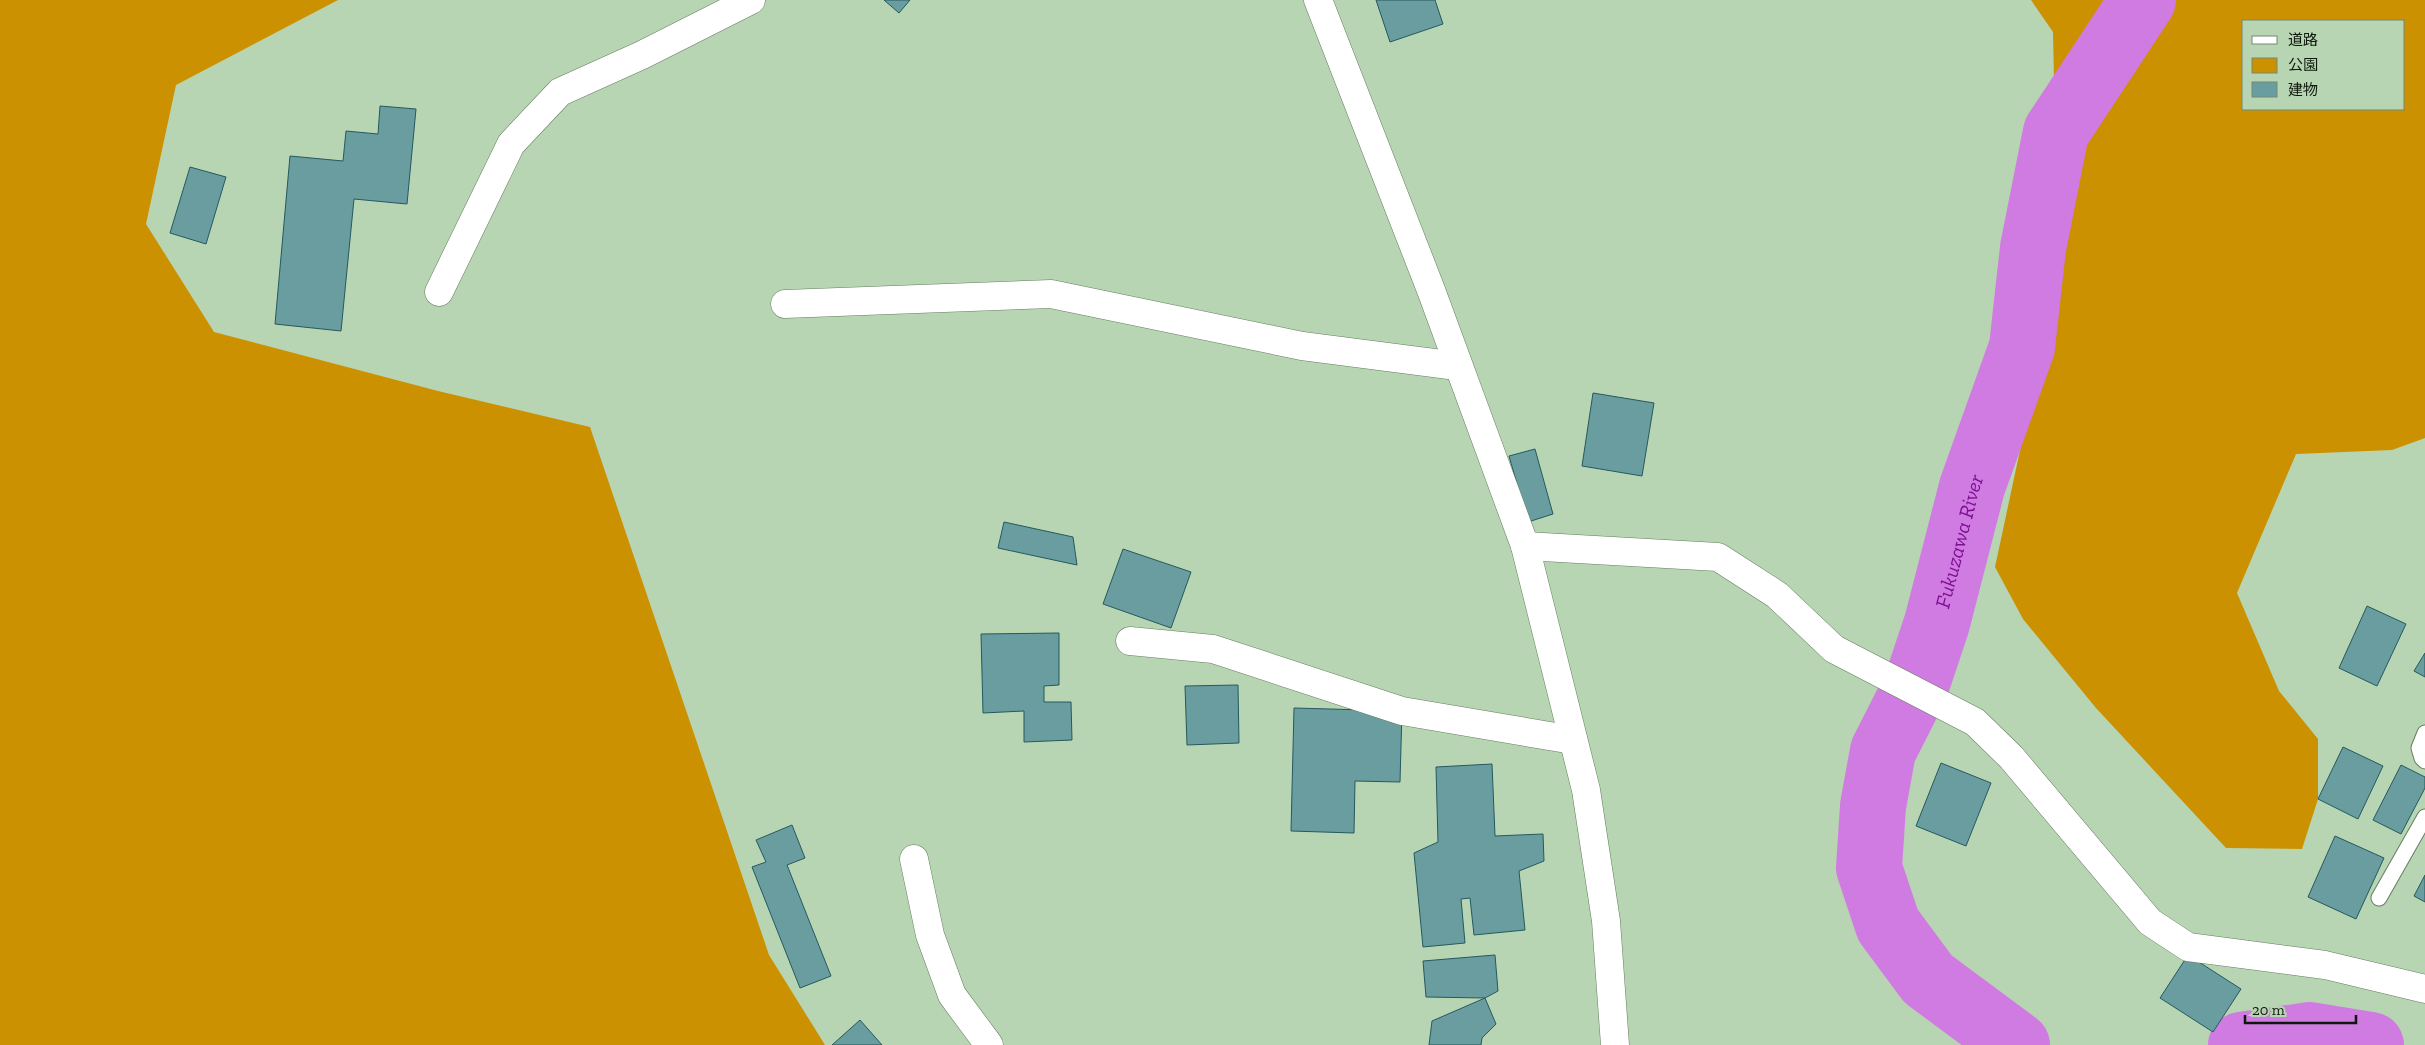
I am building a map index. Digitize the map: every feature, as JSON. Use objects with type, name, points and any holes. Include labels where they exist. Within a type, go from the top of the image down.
[{"type":"street","points":[[439,292],[511,144],[560,92],[642,55],[751,0]]},
{"type":"street","points":[[1318,0],[1431,290],[1457,366],[1525,546],[1586,790],[1606,922],[1615,1045]]},
{"type":"street","points":[[785,304],[1051,294],[1302,346],[1457,366]]},
{"type":"street","points":[[1525,546],[1718,557],[1777,595],[1834,649],[1975,722],[2011,757],[2150,922],[2188,947],[2324,965],[2425,990]]},
{"type":"street","points":[[1130,640],[1212,649],[1402,711],[1572,740]]},
{"type":"street","points":[[914,859],[930,935],[952,995],[990,1045]]},
{"type":"lane","points":[[2425,733],[2419,748],[2425,761]]},
{"type":"lane","points":[[2379,898],[2425,817]]},
{"type":"green space","points":[[0,0],[338,0],[176,85],[146,224],[214,332],[438,391],[590,427],[769,955],[825,1045],[0,1045]]},
{"type":"green space","points":[[2031,0],[2425,0],[2425,438],[2392,450],[2296,454],[2237,593],[2279,691],[2318,739],[2318,799],[2302,849],[2226,848],[2096,708],[2023,619],[1995,567],[2058,273],[2053,32]]},
{"type":"building","points":[[884,0],[910,0],[899,13]]},
{"type":"building","points":[[1376,0],[1435,0],[1443,24],[1390,42]]},
{"type":"building","points":[[380,106],[416,109],[407,204],[354,199],[341,331],[275,324],[290,156],[343,161],[346,131],[378,134]]},
{"type":"building","points":[[190,167],[226,177],[206,244],[170,233]]},
{"type":"building","points":[[1593,393],[1654,403],[1642,476],[1582,466]]},
{"type":"building","points":[[1535,449],[1553,514],[1528,522],[1509,456]]},
{"type":"building","points":[[1004,522],[1073,537],[1077,565],[998,548]]},
{"type":"building","points":[[1123,549],[1191,572],[1171,628],[1103,604]]},
{"type":"building","points":[[2367,606],[2406,624],[2377,686],[2339,668]]},
{"type":"building","points":[[1059,633],[1059,685],[1044,686],[1044,702],[1071,702],[1072,740],[1024,742],[1024,711],[983,713],[981,634]]},
{"type":"building","points":[[2425,653],[2425,677],[2414,671]]},
{"type":"building","points":[[1238,685],[1239,743],[1187,745],[1185,686]]},
{"type":"building","points":[[1294,708],[1402,711],[1400,782],[1355,781],[1354,833],[1291,831]]},
{"type":"building","points":[[2343,747],[2383,766],[2358,819],[2318,799]]},
{"type":"building","points":[[1941,763],[1991,783],[1966,846],[1916,826]]},
{"type":"building","points":[[1492,764],[1495,836],[1543,834],[1544,861],[1519,871],[1525,930],[1474,935],[1470,898],[1461,899],[1465,943],[1423,947],[1414,853],[1438,842],[1436,767]]},
{"type":"building","points":[[2401,765],[2425,777],[2425,788],[2401,834],[2373,820]]},
{"type":"building","points":[[792,825],[805,858],[787,865],[831,976],[800,988],[752,867],[766,862],[756,840]]},
{"type":"building","points":[[2335,836],[2384,858],[2356,919],[2308,897]]},
{"type":"building","points":[[2425,875],[2425,902],[2414,896]]},
{"type":"building","points":[[1495,955],[1498,991],[1485,998],[1426,997],[1423,961]]},
{"type":"building","points":[[2188,955],[2241,989],[2213,1032],[2160,998]]},
{"type":"building","points":[[1485,998],[1496,1024],[1482,1038],[1481,1045],[1429,1045],[1432,1021]]},
{"type":"building","points":[[860,1020],[882,1045],[832,1045]]},
{"type":"waterway","name":"Fukuzawa River","points":[[2017,1045],[1928,979],[1888,925],[1869,868],[1873,806],[1883,751],[1916,686],[1937,623],[1972,487],[2022,347],[2033,248],[2056,132],[2143,0]]},
{"type":"waterway","name":"Fukuzawa River","points":[[2241,1045],[2310,1035],[2371,1045]]}]
